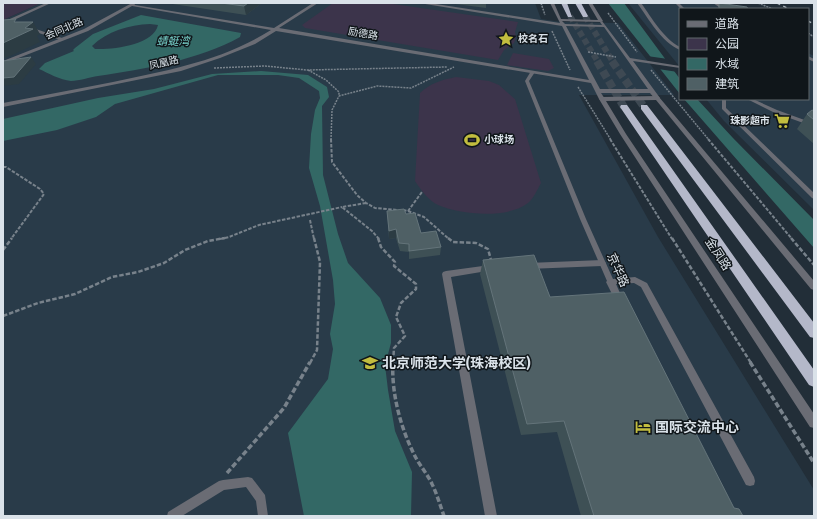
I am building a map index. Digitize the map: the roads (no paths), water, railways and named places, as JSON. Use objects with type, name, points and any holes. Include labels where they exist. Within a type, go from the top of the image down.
[{"type":"highway","points":[[564,3],[570,16]]},
{"type":"highway","points":[[578,3],[585,16]]},
{"type":"highway","name":"金凤路","points":[[624,107],[814,381]]},
{"type":"highway","points":[[644,107],[814,333]]},
{"type":"street","points":[[3,25],[49,3]]},
{"type":"street","name":"凤凰路","points":[[3,105],[56,93],[179,70],[218,57],[252,43],[316,3]]},
{"type":"street","points":[[421,3],[548,22],[603,23]]},
{"type":"street","points":[[552,3],[562,23]]},
{"type":"street","points":[[590,3],[656,98],[814,287]]},
{"type":"street","points":[[715,3],[724,8]]},
{"type":"street","name":"励德路","points":[[132,4],[593,82]]},
{"type":"street","name":"会同北路","points":[[3,63],[63,40],[105,20],[132,4]]},
{"type":"street","name":"金凤路","points":[[562,23],[600,95],[623,134],[814,423]]},
{"type":"street","points":[[3,25],[13,26]]},
{"type":"street","points":[[23,27],[63,40]]},
{"type":"street","points":[[628,59],[679,67]]},
{"type":"street","points":[[600,95],[652,91]]},
{"type":"street","points":[[600,95],[656,98]]},
{"type":"street","points":[[517,266],[602,263]]},
{"type":"street","points":[[491,516],[446,274],[498,267]]},
{"type":"lane","points":[[639,3],[664,36],[679,49]]},
{"type":"lane","name":"京华路","points":[[533,72],[527,81],[610,282],[624,310]]},
{"type":"lane","points":[[724,100],[724,108],[814,197]]},
{"type":"lane","points":[[750,100],[808,123],[814,128]]},
{"type":"lane","points":[[610,282],[635,280],[644,286],[750,481]]},
{"type":"lane","points":[[172,516],[223,485],[248,482],[261,499],[263,516]]},
{"type":"water","points":[[608,3],[624,3],[679,78],[679,93]]},
{"type":"water","name":"蜻蜓湾","points":[[141,15],[241,33],[240,37],[207,52],[152,67],[71,81],[54,76],[39,69],[45,63],[74,51],[73,50],[75,48],[93,34]],"holes":[[[150,24],[158,25],[155,32],[141,42],[121,47],[102,49],[95,49],[92,46],[104,36],[126,27]]]},
{"type":"water","points":[[261,71],[308,75],[327,87],[329,97],[322,106],[323,175],[338,234],[348,263],[380,298],[391,325],[391,343],[385,365],[395,431],[412,472],[411,516],[304,516],[288,433],[328,379],[333,349],[330,334],[335,304],[333,280],[320,206],[309,168],[311,134],[315,110],[320,98],[319,91],[299,78],[278,75],[218,75],[115,104],[96,117],[57,130],[3,141],[3,119],[98,98],[154,89],[212,74]]},
{"type":"water","points":[[685,100],[698,100],[733,138],[814,220],[814,248]]},
{"type":"tunnel","points":[[570,16],[598,62]]},
{"type":"tunnel","points":[[585,16],[613,62]]},
{"type":"tunnel","points":[[597,61],[624,107]]},
{"type":"tunnel","points":[[612,61],[644,107]]},
{"type":"railway","points":[[777,3],[787,8]]},
{"type":"railway","points":[[809,22],[814,24]]},
{"type":"place","name":"校名石","points":[[506,39]]},
{"type":"place","name":"珠影超市","points":[[782,121]]},
{"type":"place","name":"小球场","points":[[472,140]]},
{"type":"place","name":"北京师范大学(珠海校区)","points":[[370,363]]},
{"type":"place","name":"国际交流中心","points":[[643,427]]}]
